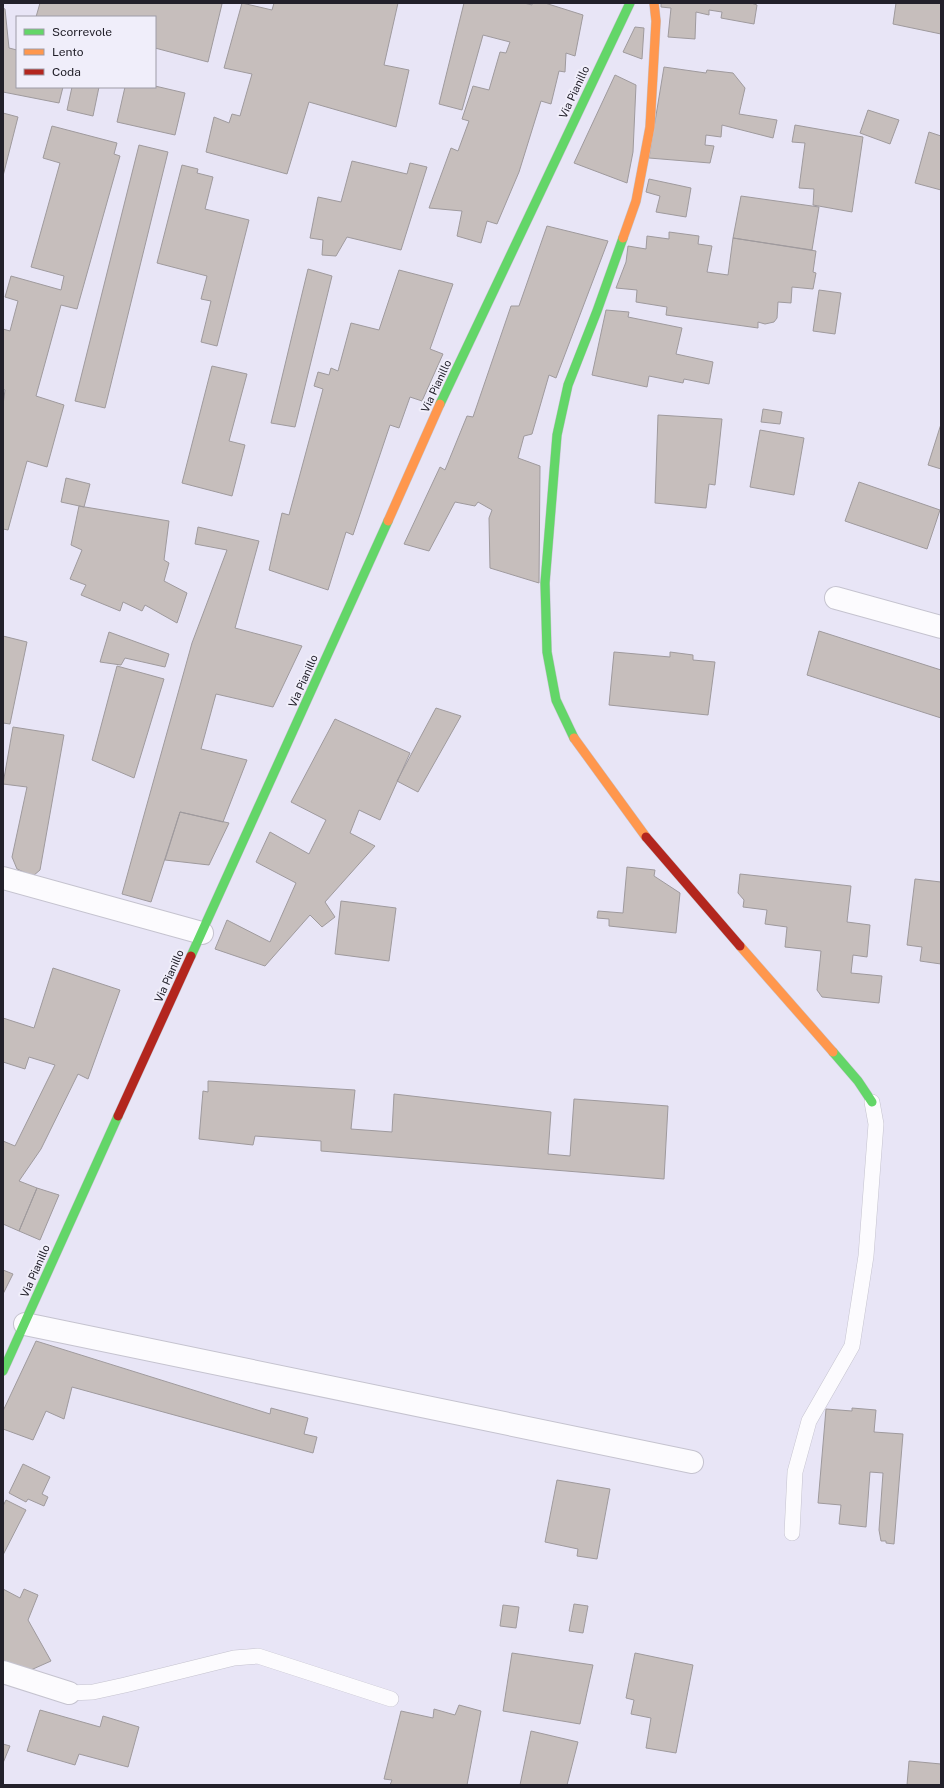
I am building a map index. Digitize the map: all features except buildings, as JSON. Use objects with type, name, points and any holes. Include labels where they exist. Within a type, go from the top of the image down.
[{"type":"street","name":"Via Pianillo","points":[[3,1371],[454,374],[630,3]]},
{"type":"street","points":[[654,3],[656,21],[650,127],[636,201],[597,311],[568,385],[557,435],[545,583],[547,652],[556,700],[575,741],[648,839],[858,1081],[872,1102]]},
{"type":"street","points":[[836,598],[941,627]]},
{"type":"street","points":[[3,878],[202,933]]},
{"type":"street","points":[[25,1324],[692,1462]]},
{"type":"street","points":[[3,1672],[69,1693]]},
{"type":"lane","points":[[792,1533],[795,1472],[809,1421],[852,1346],[867,1240],[876,1124],[872,1102]]},
{"type":"lane","points":[[69,1693],[93,1692],[234,1658],[258,1656],[391,1699]]},
{"type":"traffic: fast","points":[[440,404],[630,3]]},
{"type":"traffic: fast","points":[[574,738],[556,700],[547,652],[545,583],[557,435],[568,385],[597,311],[623,238]]},
{"type":"traffic: fast","points":[[191,956],[388,521]]},
{"type":"traffic: fast","points":[[833,1052],[858,1081],[872,1102]]},
{"type":"traffic: fast","points":[[3,1371],[118,1116]]},
{"type":"traffic: slow","points":[[623,238],[636,201],[650,127],[656,21],[654,3]]},
{"type":"traffic: slow","points":[[388,521],[440,404]]},
{"type":"traffic: slow","points":[[574,738],[646,837]]},
{"type":"traffic: slow","points":[[740,946],[833,1052]]},
{"type":"traffic: jam","points":[[646,837],[740,946]]},
{"type":"traffic: jam","points":[[118,1116],[191,956]]}]
